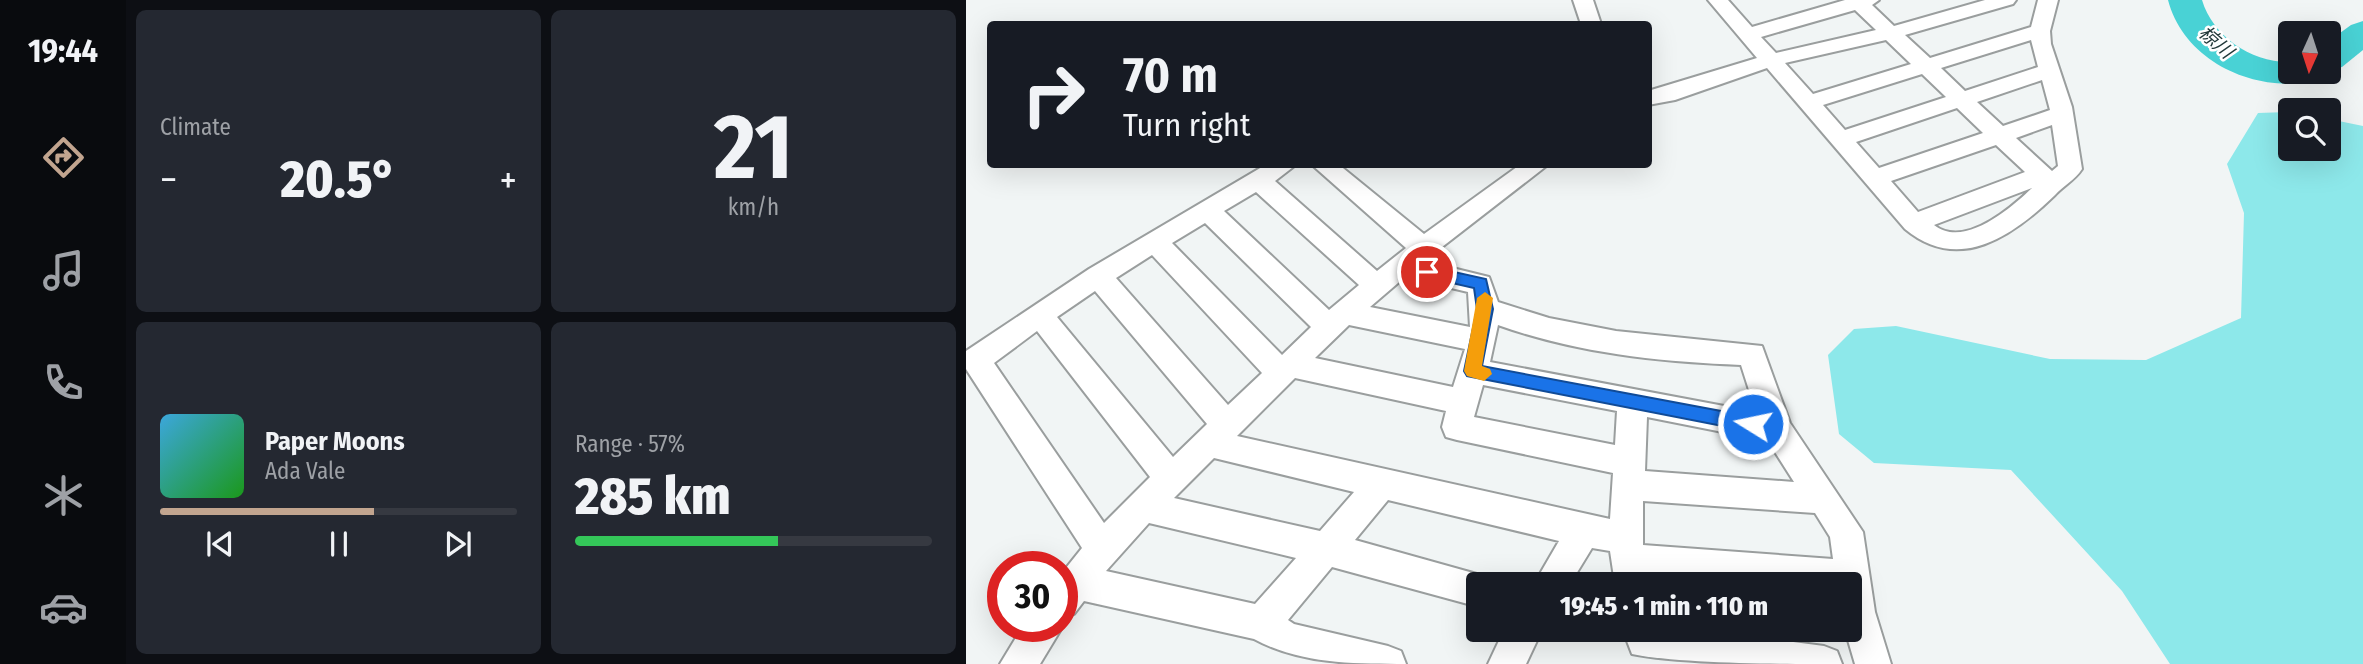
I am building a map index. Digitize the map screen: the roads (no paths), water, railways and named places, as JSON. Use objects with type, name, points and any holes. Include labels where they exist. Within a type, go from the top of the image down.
[{"type":"street","points":[[1583,0],[1590,21]]},
{"type":"street","points":[[1652,97],[1667,95],[1771,60],[1891,33],[2006,0]]},
{"type":"street","points":[[1914,223],[2070,169],[2062,114],[2048,71],[2040,31],[2048,0]]},
{"type":"street","points":[[1748,34],[1861,1],[1891,33],[2046,179]]},
{"type":"street","points":[[1727,2],[1748,34],[1806,103],[1922,232],[1938,241],[1956,243],[2011,219],[2046,179]]},
{"type":"street","points":[[1806,103],[2040,31]]},
{"type":"street","points":[[1840,139],[2048,71]]},
{"type":"street","points":[[1874,178],[2062,114]]},
{"type":"street","points":[[1102,550],[976,360],[1039,314],[1098,276],[1206,209],[1279,168]]},
{"type":"street","points":[[1327,168],[1423,248]]},
{"type":"street","points":[[1078,581],[1143,506],[1336,320],[1423,248],[1533,168]]},
{"type":"street","points":[[1258,180],[1376,285]]},
{"type":"street","points":[[1206,209],[1336,320],[1480,341]]},
{"type":"street","points":[[1154,241],[1285,369],[1461,401]]},
{"type":"street","points":[[1400,266],[1480,284],[1485,309],[1480,341],[1473,371],[1461,401],[1457,427],[1630,474],[1825,499]]},
{"type":"street","points":[[1098,276],[1217,434],[1381,485],[1584,531],[1628,561],[1773,572]]},
{"type":"street","points":[[1485,309],[1518,322],[1668,351],[1752,354],[1777,429],[1846,532],[1851,572]]},
{"type":"street","points":[[1039,314],[1171,479]]},
{"type":"street","points":[[1473,371],[1777,429]]},
{"type":"street","points":[[1628,561],[1633,403]]},
{"type":"street","points":[[1262,623],[1381,485]]},
{"type":"street","points":[[1143,506],[1466,587]]},
{"type":"street","points":[[1558,572],[1584,531]]},
{"type":"street","points":[[1078,593],[1262,623],[1286,640],[1388,664]]},
{"type":"street","points":[[1862,628],[1873,664]]},
{"type":"street","points":[[1018,664],[1034,642]]},
{"type":"street","points":[[1506,664],[1518,642]]},
{"type":"street","points":[[1645,645],[1824,664]]},
{"type":"waterway","name":"椋川","points":[[2185,0],[2189,17],[2199,32],[2213,45],[2230,57],[2249,65],[2278,72]]},
{"type":"waterway","name":"椋川","points":[[2342,49],[2363,32]]}]
